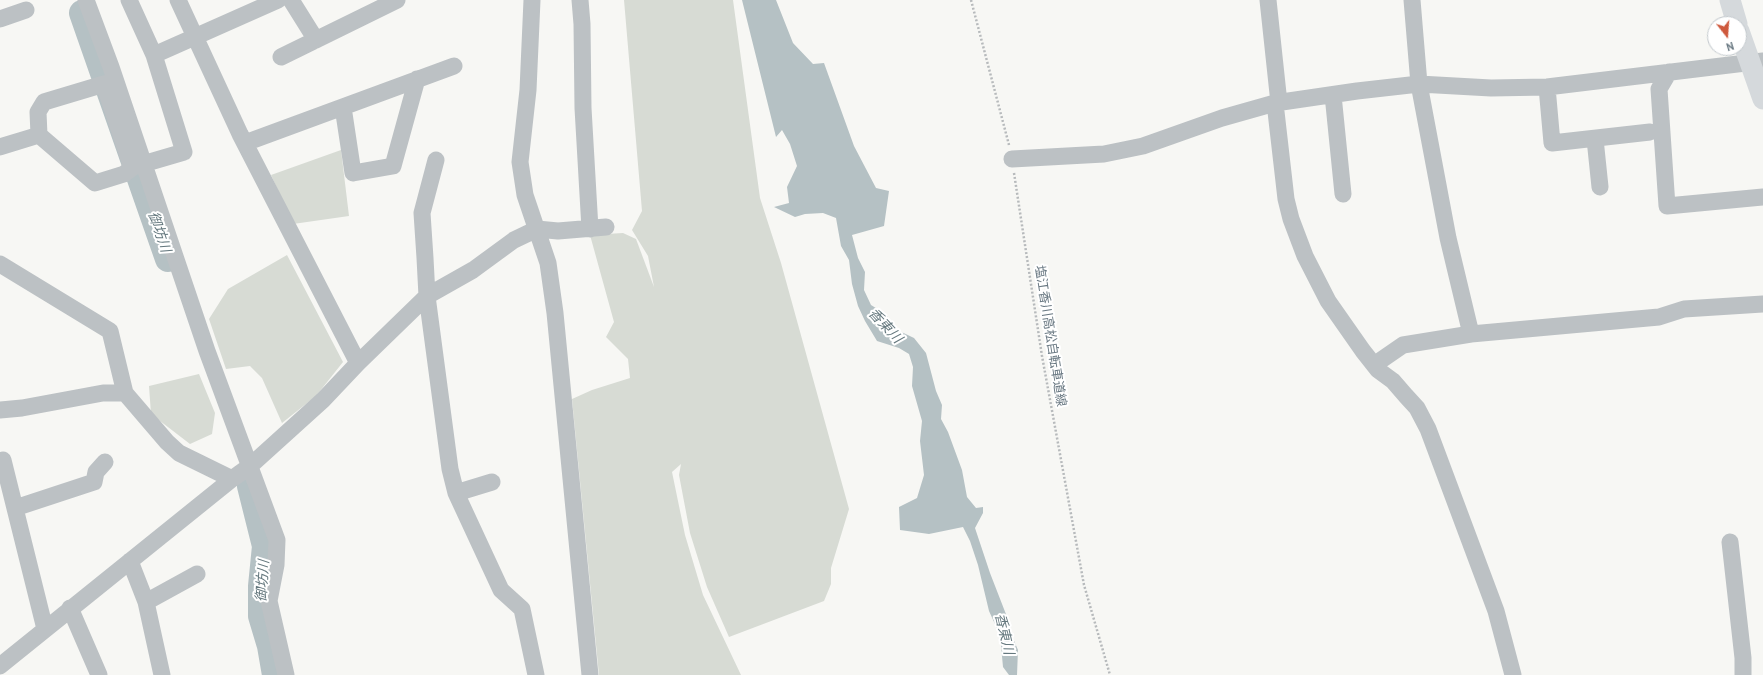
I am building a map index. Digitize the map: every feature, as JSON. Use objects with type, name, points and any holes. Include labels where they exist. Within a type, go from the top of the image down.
[{"type":"main road","points":[[1730,0],[1735,16]]},
{"type":"main road","points":[[1747,45],[1757,62],[1763,99]]},
{"type":"street","points":[[86,0],[111,67],[207,351],[278,540],[276,565],[269,602],[286,675]]},
{"type":"street","points":[[129,0],[154,55],[184,152],[143,164]]},
{"type":"street","points":[[178,0],[245,143],[358,363]]},
{"type":"street","points":[[154,55],[278,0]]},
{"type":"street","points":[[291,0],[316,40]]},
{"type":"street","points":[[281,57],[397,0]]},
{"type":"street","points":[[532,0],[528,90],[520,162],[525,195],[548,263],[555,313],[590,675]]},
{"type":"street","points":[[0,666],[70,608],[250,466],[323,400],[358,363],[427,296],[473,270],[514,240],[537,229],[558,231],[598,228],[583,108],[582,24],[580,0]]},
{"type":"street","points":[[1268,0],[1286,199],[1291,219],[1305,256],[1328,301],[1363,351],[1417,408],[1428,429],[1496,611],[1513,675]]},
{"type":"street","points":[[1412,0],[1419,84],[1448,238],[1471,334]]},
{"type":"street","points":[[0,18],[26,10]]},
{"type":"street","points":[[1012,159],[1104,154],[1143,146],[1222,118],[1277,103],[1333,95],[1419,84],[1492,88],[1547,86],[1757,62]]},
{"type":"street","points":[[245,143],[454,66]]},
{"type":"street","points":[[1669,72],[1659,89],[1667,206],[1763,197]]},
{"type":"street","points":[[343,107],[353,173],[393,166],[418,79]]},
{"type":"street","points":[[104,84],[132,168],[124,174],[95,183],[39,135],[38,112],[44,102],[104,84]]},
{"type":"street","points":[[1547,86],[1552,143],[1650,132]]},
{"type":"street","points":[[1333,95],[1343,194]]},
{"type":"street","points":[[0,147],[39,135]]},
{"type":"street","points":[[1595,139],[1600,187]]},
{"type":"street","points":[[436,160],[422,213],[427,296],[443,423],[456,493],[501,590],[522,609],[536,675]]},
{"type":"street","points":[[0,264],[110,331],[125,393],[167,442],[179,453],[232,479]]},
{"type":"street","points":[[1374,364],[1403,345],[1471,334],[1659,317],[1684,309],[1763,304]]},
{"type":"street","points":[[0,410],[22,408],[103,393],[125,393]]},
{"type":"street","points":[[3,460],[45,629]]},
{"type":"street","points":[[15,508],[94,482],[96,472],[105,462]]},
{"type":"street","points":[[456,493],[492,482]]},
{"type":"street","points":[[1730,542],[1743,658],[1743,675]]},
{"type":"street","points":[[130,561],[146,602],[162,675]]},
{"type":"street","points":[[146,602],[197,574]]},
{"type":"street","points":[[70,608],[99,675]]},
{"type":"path","name":"塩江香川高松自転車道線","points":[[971,0],[1001,108],[1012,159],[1042,356],[1084,585],[1110,675]]},
{"type":"shaded area","points":[[624,0],[733,0],[760,198],[781,263],[849,509],[831,568],[831,584],[824,601],[729,637],[707,587],[690,533],[679,475],[681,464],[672,472],[685,535],[703,595],[741,675],[599,675],[572,399],[592,390],[630,378],[628,359],[606,337],[614,322],[590,235],[623,233],[636,239],[654,287],[648,256],[632,230],[642,211]]},
{"type":"shaded area","points":[[341,150],[349,216],[293,224],[271,175]]},
{"type":"shaded area","points":[[287,255],[343,362],[316,396],[282,423],[262,378],[250,366],[226,369],[209,319],[228,289]]},
{"type":"shaded area","points":[[199,374],[215,413],[212,434],[190,444],[151,414],[149,386]]},
{"type":"water","name":"香東川","points":[[742,0],[776,0],[793,43],[813,64],[824,63],[854,146],[876,188],[889,191],[884,226],[852,235],[858,258],[865,272],[864,290],[871,305],[887,315],[891,327],[914,338],[926,353],[936,391],[942,405],[941,419],[948,432],[962,470],[967,497],[976,508],[983,507],[983,513],[975,528],[1018,650],[1017,675],[1009,675],[1003,667],[1000,635],[989,611],[978,565],[970,541],[963,527],[929,534],[900,530],[899,507],[917,498],[924,475],[920,441],[922,421],[912,386],[913,367],[909,354],[899,348],[877,341],[865,321],[858,306],[852,284],[849,260],[841,246],[836,218],[823,213],[805,214],[795,217],[774,207],[789,203],[787,187],[797,166],[790,144],[782,130],[776,137]]},
{"type":"waterway","name":"御坊川","points":[[82,13],[168,259]]},
{"type":"waterway","name":"御坊川","points":[[250,486],[265,546],[261,586],[261,616],[270,646],[275,675]]}]
